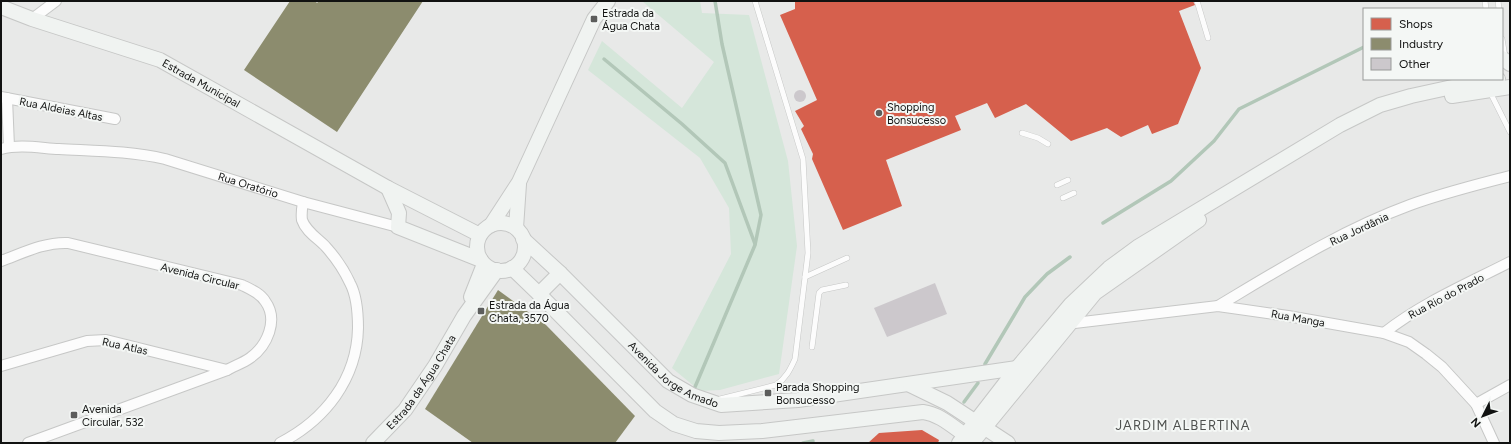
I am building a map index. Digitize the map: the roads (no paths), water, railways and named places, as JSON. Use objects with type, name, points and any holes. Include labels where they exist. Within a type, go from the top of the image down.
[{"type":"street","points":[[32,19],[56,1]]},
{"type":"street","points":[[519,182],[520,233],[524,252],[517,264],[512,268],[504,270],[490,268],[483,262],[477,247],[480,235],[491,225],[519,182],[594,19],[608,1]]},
{"type":"street","name":"Estrada Municipal","points":[[1,7],[32,19],[160,60],[388,188],[480,235]]},
{"type":"street","points":[[512,268],[655,411],[674,424],[696,431],[719,433],[762,431],[923,412],[937,416],[964,441],[1070,324],[1095,293],[1184,230],[1374,114],[1486,82]]},
{"type":"street","points":[[980,424],[1017,368],[1071,304],[1094,281],[1139,246],[1340,125],[1380,105],[1411,96],[1486,82],[1510,87]]},
{"type":"street","name":"Rua Aldeias Altas","points":[[5,148],[4,98],[115,119]]},
{"type":"street","name":"Rua Oratório","points":[[5,148],[143,154],[166,159],[303,202],[399,222],[483,262]]},
{"type":"street","name":"Rua Jordânia","points":[[1218,306],[1311,251],[1365,225],[1410,206],[1454,191],[1510,176]]},
{"type":"street","points":[[388,188],[398,209],[399,222],[416,213],[455,223]]},
{"type":"street","points":[[280,443],[307,426],[337,395],[353,363],[358,343],[356,299],[351,283],[337,260],[308,230],[303,221],[303,202]]},
{"type":"street","points":[[491,225],[504,223],[508,224],[520,233]]},
{"type":"street","name":"Avenida Jorge Amado","points":[[520,233],[668,381],[692,395],[721,405],[798,400],[1017,368]]},
{"type":"street","name":"Avenida Circular","points":[[1,261],[46,244],[56,242],[68,243],[242,285],[256,293],[265,301],[270,312],[271,326],[268,338],[260,349],[249,359],[227,370],[28,443]]},
{"type":"street","name":"Estrada da Água Chata","points":[[464,316],[483,262]]},
{"type":"street","name":"Rua Rio do Prado","points":[[1384,333],[1402,319],[1430,302],[1510,262]]},
{"type":"street","name":"Estrada da Água Chata","points":[[373,443],[405,410],[435,366],[464,316],[497,270]]},
{"type":"street","points":[[539,294],[560,273]]},
{"type":"street","name":"Rua Manga","points":[[1053,325],[1218,306],[1288,316],[1384,333],[1408,342],[1442,367],[1476,404],[1494,443]]},
{"type":"street","name":"Rua Atlas","points":[[1,366],[87,340],[106,340],[227,370]]},
{"type":"street","points":[[909,384],[947,403],[1008,443]]},
{"type":"street","points":[[1476,404],[1510,385]]},
{"type":"lane","points":[[1198,1],[1208,38]]},
{"type":"lane","points":[[710,402],[776,385],[784,380],[790,371],[795,359],[808,253],[803,160],[757,2]]},
{"type":"lane","points":[[1503,44],[1506,61]]},
{"type":"lane","points":[[1486,82],[1510,132]]},
{"type":"lane","points":[[1022,133],[1038,138],[1048,144]]},
{"type":"lane","points":[[1057,185],[1068,180]]},
{"type":"lane","points":[[1063,198],[1074,193]]},
{"type":"lane","points":[[805,277],[846,258]]},
{"type":"lane","points":[[812,347],[819,293],[822,290],[846,285]]},
{"type":"waterway","points":[[695,387],[755,245],[761,215],[722,44],[715,1]]},
{"type":"waterway","points":[[1103,223],[1171,181],[1214,141],[1239,109],[1363,47]]},
{"type":"waterway","points":[[604,59],[682,124],[725,163],[755,244]]},
{"type":"waterway","points":[[985,364],[1025,297],[1047,274],[1070,257]]},
{"type":"waterway","points":[[964,402],[978,383]]},
{"type":"waterway","points":[[803,443],[813,441]]},
{"type":"place","name":"Estrada da Água Chata","points":[[594,19]]},
{"type":"place","name":"Shopping Bonsucesso","points":[[879,113]]},
{"type":"place","name":"Estrada da Água Chata, 3570","points":[[481,311]]},
{"type":"place","name":"Parada Shopping Bonsucesso","points":[[768,393]]},
{"type":"place","name":"Avenida Circular, 532","points":[[74,415]]},
{"type":"district","name":"JARDIM ALBERTINA","points":[[1183,425]]}]
